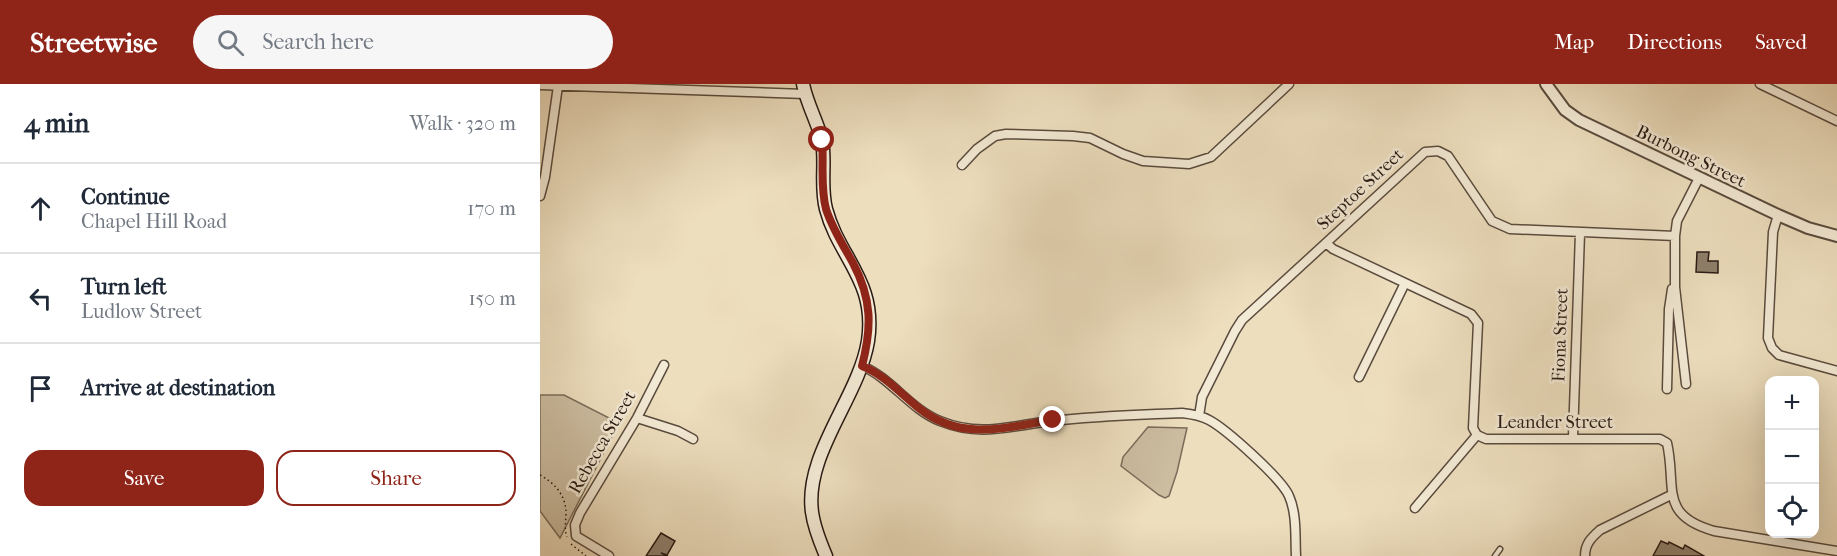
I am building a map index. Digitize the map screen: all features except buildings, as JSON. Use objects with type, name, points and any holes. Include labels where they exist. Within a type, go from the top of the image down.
[{"type":"main road","points":[[804,89],[822,140],[826,208],[834,230],[861,279],[867,298],[869,319],[868,341],[862,366],[819,461],[813,484],[812,512],[826,556]]},
{"type":"street","points":[[962,165],[995,135],[1006,134],[1090,138],[1143,161],[1189,164],[1211,157],[1289,84]]},
{"type":"street","name":"Burbong Street","points":[[1546,84],[1565,110],[1579,120],[1778,215],[1808,228],[1837,236]]},
{"type":"street","points":[[1760,84],[1837,121]]},
{"type":"street","points":[[540,85],[804,89]]},
{"type":"street","points":[[540,196],[545,177],[558,86]]},
{"type":"street","name":"Steptoe Street","points":[[1199,416],[1205,391],[1242,320],[1425,152],[1438,151],[1448,156],[1492,221],[1510,230],[1675,236]]},
{"type":"street","points":[[1667,388],[1669,309],[1674,277],[1675,236],[1678,219],[1699,178]]},
{"type":"street","points":[[1778,215],[1773,232],[1768,338],[1772,348],[1779,355],[1837,371]]},
{"type":"street","name":"Fiona Street","points":[[1573,438],[1581,233]]},
{"type":"street","name":"Leander Street","points":[[1326,243],[1332,248],[1471,314],[1478,323],[1473,428],[1477,435],[1486,439],[1660,439],[1667,442],[1670,455],[1671,495]]},
{"type":"street","points":[[1674,277],[1686,384]]},
{"type":"street","points":[[1359,377],[1405,283]]},
{"type":"street","name":"Rebecca Street","points":[[609,556],[576,536],[575,525],[637,418],[664,365]]},
{"type":"street","points":[[862,366],[876,372],[921,410],[938,420],[971,429],[987,431],[1053,420],[1182,413],[1209,420],[1226,432],[1281,483],[1290,497],[1296,556]]},
{"type":"street","points":[[637,418],[678,431],[693,439]]},
{"type":"street","points":[[1416,508],[1477,435]]},
{"type":"street","points":[[1586,556],[1585,548],[1590,538],[1600,530],[1671,495],[1684,517],[1697,526],[1714,531],[1837,551]]},
{"type":"lane","points":[[1495,556],[1500,549]]},
{"type":"path","points":[[540,475],[559,490],[565,502],[566,535],[576,549],[586,556]]},
{"type":"shaded area","points":[[540,395],[564,395],[619,423],[560,538],[540,511]]},
{"type":"shaded area","points":[[1148,427],[1187,428],[1177,472],[1169,496],[1165,498],[1121,466],[1123,457]]},
{"type":"route","points":[[822,140],[826,208],[834,230],[861,279],[867,298],[868,341],[862,366],[876,372],[921,410],[938,420],[955,426],[987,431],[1053,420]]}]
